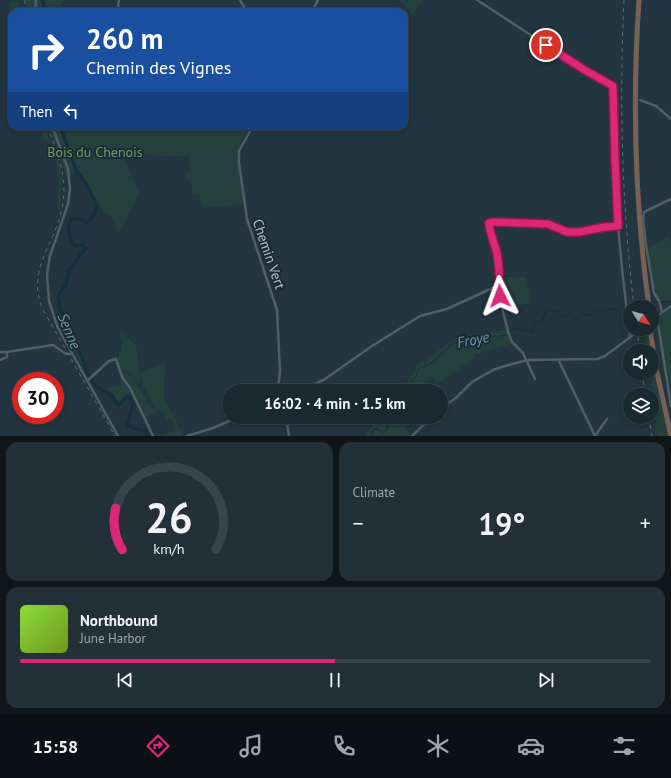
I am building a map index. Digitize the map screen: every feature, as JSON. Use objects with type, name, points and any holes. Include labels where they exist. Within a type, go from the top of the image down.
[{"type":"highway","points":[[637,0],[635,73],[636,149],[639,219],[647,300]]},
{"type":"highway","points":[[651,336],[656,368],[671,436]]},
{"type":"highway","points":[[654,336],[671,423]]},
{"type":"street","points":[[448,404],[471,383],[480,377],[501,368],[527,360],[558,361],[597,359],[607,355],[630,337],[618,226],[612,85],[583,69],[477,0]]},
{"type":"street","points":[[640,100],[656,106],[671,119]]},
{"type":"street","points":[[53,130],[69,175],[70,197],[50,256],[48,286],[49,302],[55,320],[72,354],[89,379],[118,436]]},
{"type":"street","name":"Chemin Vert","points":[[251,130],[239,151],[239,163],[247,219],[277,310],[280,371],[279,384]]},
{"type":"street","points":[[662,312],[654,293],[643,218],[644,212],[671,199]]},
{"type":"street","points":[[535,378],[523,353],[512,342],[508,335],[501,305],[497,254],[494,240],[488,225],[490,222],[548,224],[567,232],[579,232],[618,226]]},
{"type":"street","points":[[315,384],[325,379],[372,346],[420,316],[447,309],[499,285]]},
{"type":"street","points":[[659,314],[671,306]]},
{"type":"street","points":[[659,329],[671,406]]},
{"type":"street","points":[[0,352],[53,345],[66,354],[72,354]]},
{"type":"street","points":[[0,360],[7,357],[7,352]]},
{"type":"street","points":[[89,379],[109,361],[116,359],[122,377],[133,393],[153,436]]},
{"type":"street","points":[[558,361],[595,436],[607,419]]},
{"type":"street","points":[[187,436],[222,424]]},
{"type":"street","points":[[287,424],[289,436]]},
{"type":"street","points":[[412,436],[425,424]]},
{"type":"green space","points":[[27,0],[63,0],[60,8],[26,8]]},
{"type":"green space","points":[[399,0],[423,0],[413,14]]},
{"type":"green space","points":[[19,1],[20,8],[10,8],[9,2]]},
{"type":"green space","points":[[40,130],[46,130],[59,161],[62,177],[60,212],[58,211],[56,159],[49,143],[44,140]]},
{"type":"green space","name":"Bois du Chenois","points":[[50,130],[249,130],[237,153],[243,204],[203,208],[199,194],[193,195],[191,182],[188,181],[186,177],[190,169],[190,157],[123,154],[139,193],[118,234],[112,216],[103,212],[88,185],[78,171],[72,172],[66,178]]},
{"type":"green space","points":[[668,237],[671,242],[671,301],[660,302],[655,293],[647,248]]},
{"type":"green space","points":[[502,277],[526,277],[531,303],[503,308]]},
{"type":"green space","points":[[671,308],[671,383],[668,383],[659,318]]},
{"type":"green space","points":[[62,315],[81,355],[84,370],[57,318]]},
{"type":"green space","points":[[120,327],[122,333],[136,345],[140,372],[165,364],[164,397],[184,436],[158,436],[175,431],[172,419],[166,420],[162,409],[152,414],[146,421],[122,373],[124,372],[132,377],[152,409],[155,407],[143,384],[140,373],[138,385],[131,375],[121,369],[118,359],[121,352],[122,340]]},
{"type":"green space","points":[[506,330],[510,344],[474,355],[475,358],[437,384],[431,376],[425,384],[405,384],[422,361],[426,367],[427,360],[445,345],[458,337]]},
{"type":"green space","points":[[645,336],[648,336],[650,344],[647,344]]},
{"type":"green space","points":[[121,379],[131,392],[124,396],[119,402],[116,401],[115,395],[108,390],[109,387],[122,385]]},
{"type":"green space","points":[[652,380],[657,380],[659,388],[652,388]]},
{"type":"green space","points":[[659,390],[668,436],[657,436],[656,424],[659,424]]},
{"type":"green space","points":[[374,424],[401,424],[412,436],[365,436]]},
{"type":"waterway","name":"Senne","points":[[43,0],[44,8]]},
{"type":"waterway","name":"Senne","points":[[61,130],[76,170],[97,204],[94,214],[88,221],[86,222],[74,218],[71,219],[69,225],[73,244],[77,246],[82,245],[86,248],[69,270],[66,285],[59,294],[58,299],[60,309],[81,355],[88,375],[97,387],[111,395],[117,404],[119,405],[127,396],[130,399],[132,402],[132,410],[127,425],[132,428],[145,431],[147,436]]},
{"type":"waterway","name":"Froye","points":[[659,302],[671,301]]},
{"type":"waterway","name":"Froye","points":[[510,332],[512,329],[533,332],[534,325],[543,319],[545,312],[548,310],[558,312],[563,317],[568,313],[576,319],[582,313],[589,316],[598,309],[603,313],[609,308],[617,311],[623,306]]},
{"type":"waterway","name":"Froye","points":[[409,384],[416,376],[420,367],[424,367],[433,362],[453,343],[457,342],[463,346],[467,339],[476,341],[486,337],[508,335]]},
{"type":"waterway","name":"Froye","points":[[371,436],[374,429],[384,433],[387,428],[387,424]]},
{"type":"railway","points":[[25,0],[25,8]]},
{"type":"railway","points":[[624,0],[622,77],[624,192],[633,300]]},
{"type":"railway","points":[[48,130],[60,163],[64,183],[64,193],[60,217],[40,267],[38,293],[42,308],[115,436]]},
{"type":"railway","points":[[638,336],[639,344]]},
{"type":"railway","points":[[643,380],[644,388]]},
{"type":"railway","points":[[650,424],[652,436]]},
{"type":"route","points":[[500,296],[499,267],[494,240],[488,227],[490,222],[548,224],[567,232],[579,232],[618,226],[614,132],[614,88],[609,83],[587,72],[546,45]]}]
